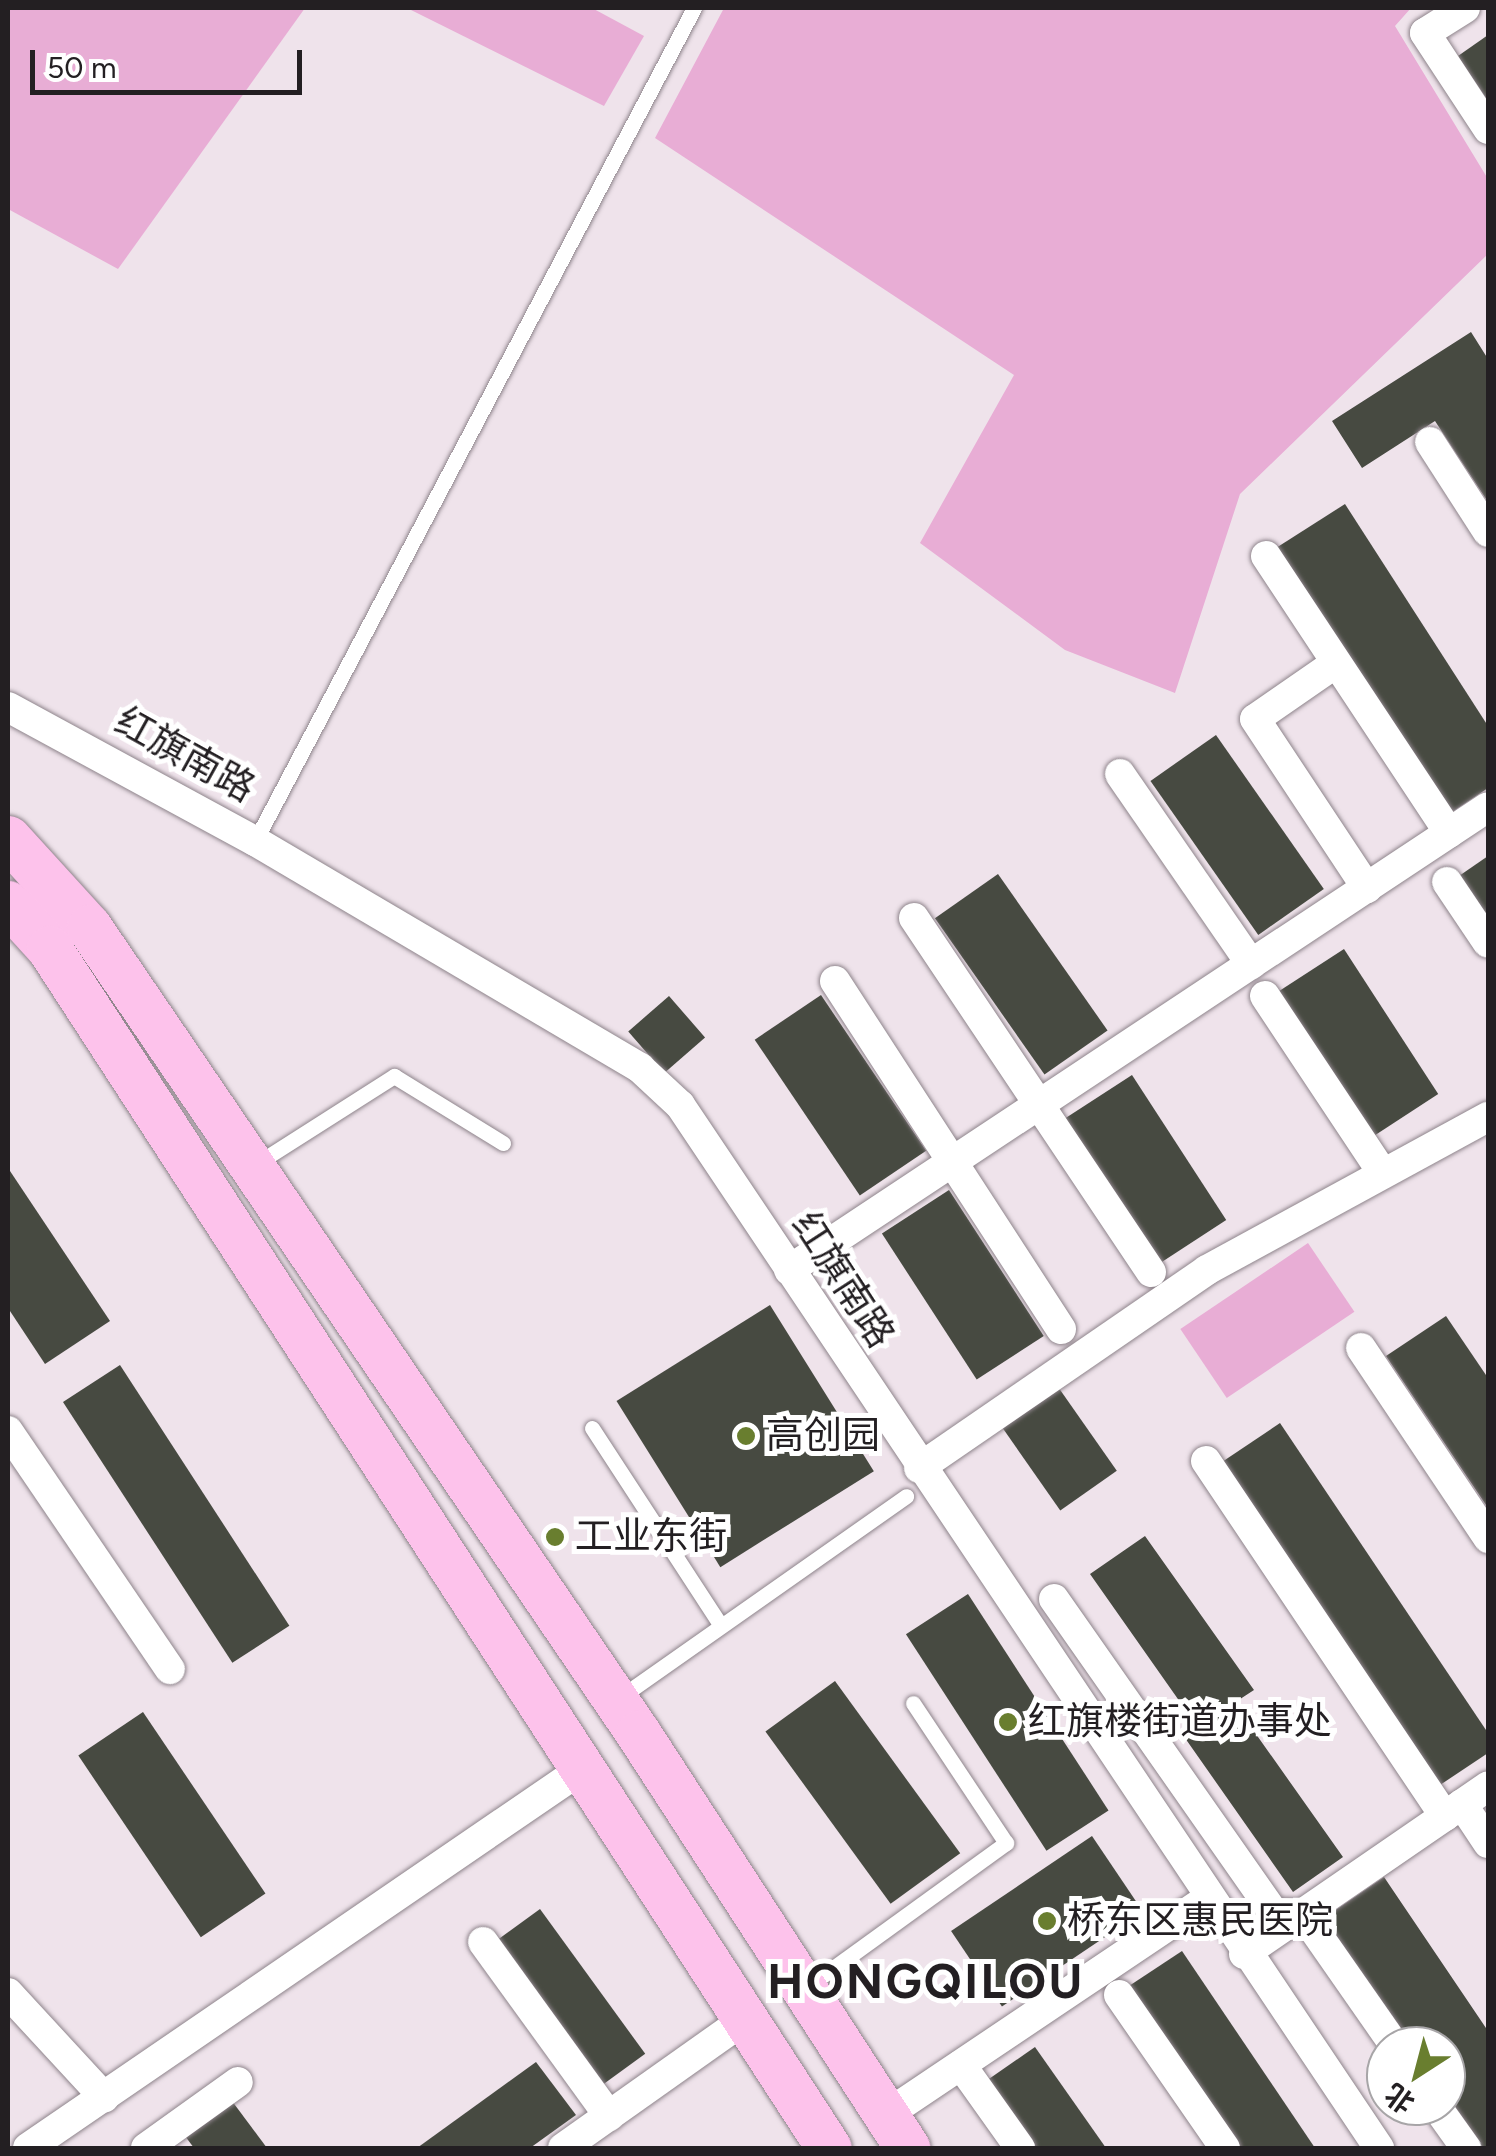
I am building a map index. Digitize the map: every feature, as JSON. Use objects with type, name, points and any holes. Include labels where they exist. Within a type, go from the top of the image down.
[{"type":"main road","points":[[8,838],[89,928],[253,1166],[627,1716],[897,2132]]},
{"type":"main road","points":[[12,916],[49,948],[829,2148]]},
{"type":"main road","points":[[582,1769],[627,1716]]},
{"type":"street","points":[[1465,8],[1425,33],[1488,130]]},
{"type":"street","points":[[1430,442],[1488,532]]},
{"type":"street","points":[[1266,556],[1449,833]]},
{"type":"street","points":[[1336,663],[1255,719],[1366,888]]},
{"type":"street","name":"红旗南路","points":[[8,706],[255,840],[640,1068],[680,1105],[1206,1900],[1378,2148]]},
{"type":"street","points":[[1120,774],[1251,964]]},
{"type":"street","points":[[788,1270],[1488,807]]},
{"type":"street","points":[[1447,882],[1488,943]]},
{"type":"street","points":[[914,918],[1151,1272]]},
{"type":"street","points":[[836,981],[1061,1328]]},
{"type":"street","points":[[1265,996],[1382,1172]]},
{"type":"street","points":[[919,1468],[1207,1270],[1488,1117]]},
{"type":"street","points":[[1361,1348],[1488,1538]]},
{"type":"street","points":[[8,1431],[170,1669]]},
{"type":"street","points":[[1206,1461],[1453,1810],[1488,1842]]},
{"type":"street","points":[[1054,1600],[1274,1913],[1303,1914]]},
{"type":"street","points":[[28,2148],[582,1769]]},
{"type":"street","points":[[1244,1954],[1488,1786]]},
{"type":"street","points":[[897,2132],[961,2065],[1206,1900]]},
{"type":"street","points":[[1303,1914],[1381,2026]]},
{"type":"street","points":[[483,1942],[608,2116]]},
{"type":"street","points":[[8,1993],[104,2096]]},
{"type":"street","points":[[1119,1995],[1224,2148]]},
{"type":"street","points":[[563,2148],[745,2020]]},
{"type":"street","points":[[961,2065],[1020,2148]]},
{"type":"street","points":[[165,2143],[238,2082]]},
{"type":"street","points":[[1450,2126],[1466,2148]]},
{"type":"lane","points":[[255,840],[694,8]]},
{"type":"lane","points":[[253,1166],[394,1076],[503,1143]]},
{"type":"lane","points":[[592,1428],[721,1626]]},
{"type":"lane","points":[[627,1716],[721,1626],[906,1496]]},
{"type":"lane","points":[[804,1989],[1006,1843],[913,1703]]},
{"type":"shaded area","points":[[8,8],[305,8],[118,269],[8,209]]},
{"type":"shaded area","points":[[407,8],[592,8],[644,36],[604,106]]},
{"type":"shaded area","points":[[724,8],[1411,8],[1395,26],[1488,179],[1488,254],[1240,494],[1175,693],[1065,650],[920,543],[1014,375],[655,138]]},
{"type":"shaded area","points":[[1308,1243],[1354,1312],[1227,1398],[1180,1329]]},
{"type":"building","points":[[1488,35],[1488,101],[1458,56]]},
{"type":"building","points":[[1471,332],[1488,359],[1488,502],[1435,421],[1362,468],[1332,421]]},
{"type":"building","points":[[1345,504],[1488,726],[1488,788],[1449,814],[1276,548]]},
{"type":"building","points":[[1216,735],[1324,889],[1258,935],[1150,781]]},
{"type":"building","points":[[1488,856],[1488,920],[1459,876]]},
{"type":"building","points":[[998,874],[1108,1030],[1044,1075],[935,918]]},
{"type":"building","points":[[1344,949],[1438,1094],[1371,1138],[1277,993]]},
{"type":"building","points":[[821,995],[926,1151],[860,1196],[755,1040]]},
{"type":"building","points":[[669,996],[705,1038],[664,1073],[628,1031]]},
{"type":"building","points":[[1132,1075],[1226,1220],[1159,1264],[1065,1119]]},
{"type":"building","points":[[8,1168],[110,1321],[45,1364],[8,1308]]},
{"type":"building","points":[[949,1190],[1044,1336],[977,1379],[882,1234]]},
{"type":"building","name":"高创园","points":[[770,1305],[874,1471],[720,1567],[617,1401]]},
{"type":"building","points":[[1446,1316],[1488,1378],[1488,1508],[1386,1356]]},
{"type":"building","points":[[120,1365],[289,1626],[232,1663],[63,1402]]},
{"type":"building","points":[[1056,1384],[1117,1471],[1060,1510],[999,1424]]},
{"type":"building","points":[[1280,1423],[1488,1733],[1488,1753],[1437,1787],[1219,1464]]},
{"type":"building","points":[[1145,1536],[1254,1690],[1234,1703],[1343,1857],[1293,1892],[1185,1738],[1199,1729],[1090,1574]]},
{"type":"building","name":"红旗楼街道办事处","points":[[968,1594],[1109,1810],[1046,1851],[906,1634]]},
{"type":"building","points":[[835,1681],[960,1853],[891,1904],[765,1732]]},
{"type":"building","points":[[143,1712],[265,1894],[201,1937],[78,1756]]},
{"type":"building","name":"桥东区惠民医院","points":[[1092,1836],[1143,1911],[1002,2007],[951,1931]]},
{"type":"building","points":[[1384,1877],[1488,2031],[1488,2148],[1480,2148],[1465,2126],[1466,2026],[1397,2026],[1324,1918]]},
{"type":"building","points":[[540,1909],[645,2054],[597,2088],[492,1944]]},
{"type":"building","points":[[1182,1951],[1315,2148],[1239,2148],[1129,1986]]},
{"type":"building","points":[[1035,2047],[1106,2148],[1033,2148],[986,2081]]},
{"type":"building","points":[[536,2062],[576,2115],[530,2148],[417,2148]]},
{"type":"building","points":[[229,2097],[267,2148],[194,2148],[182,2132]]},
{"type":"place","name":"高创园","points":[[746,1436]]},
{"type":"place","name":"工业东街","points":[[555,1537]]},
{"type":"place","name":"红旗楼街道办事处","points":[[1008,1722]]},
{"type":"place","name":"桥东区惠民医院","points":[[1047,1921]]},
{"type":"district","name":"HONGQILOU","points":[[926,1982]]}]
